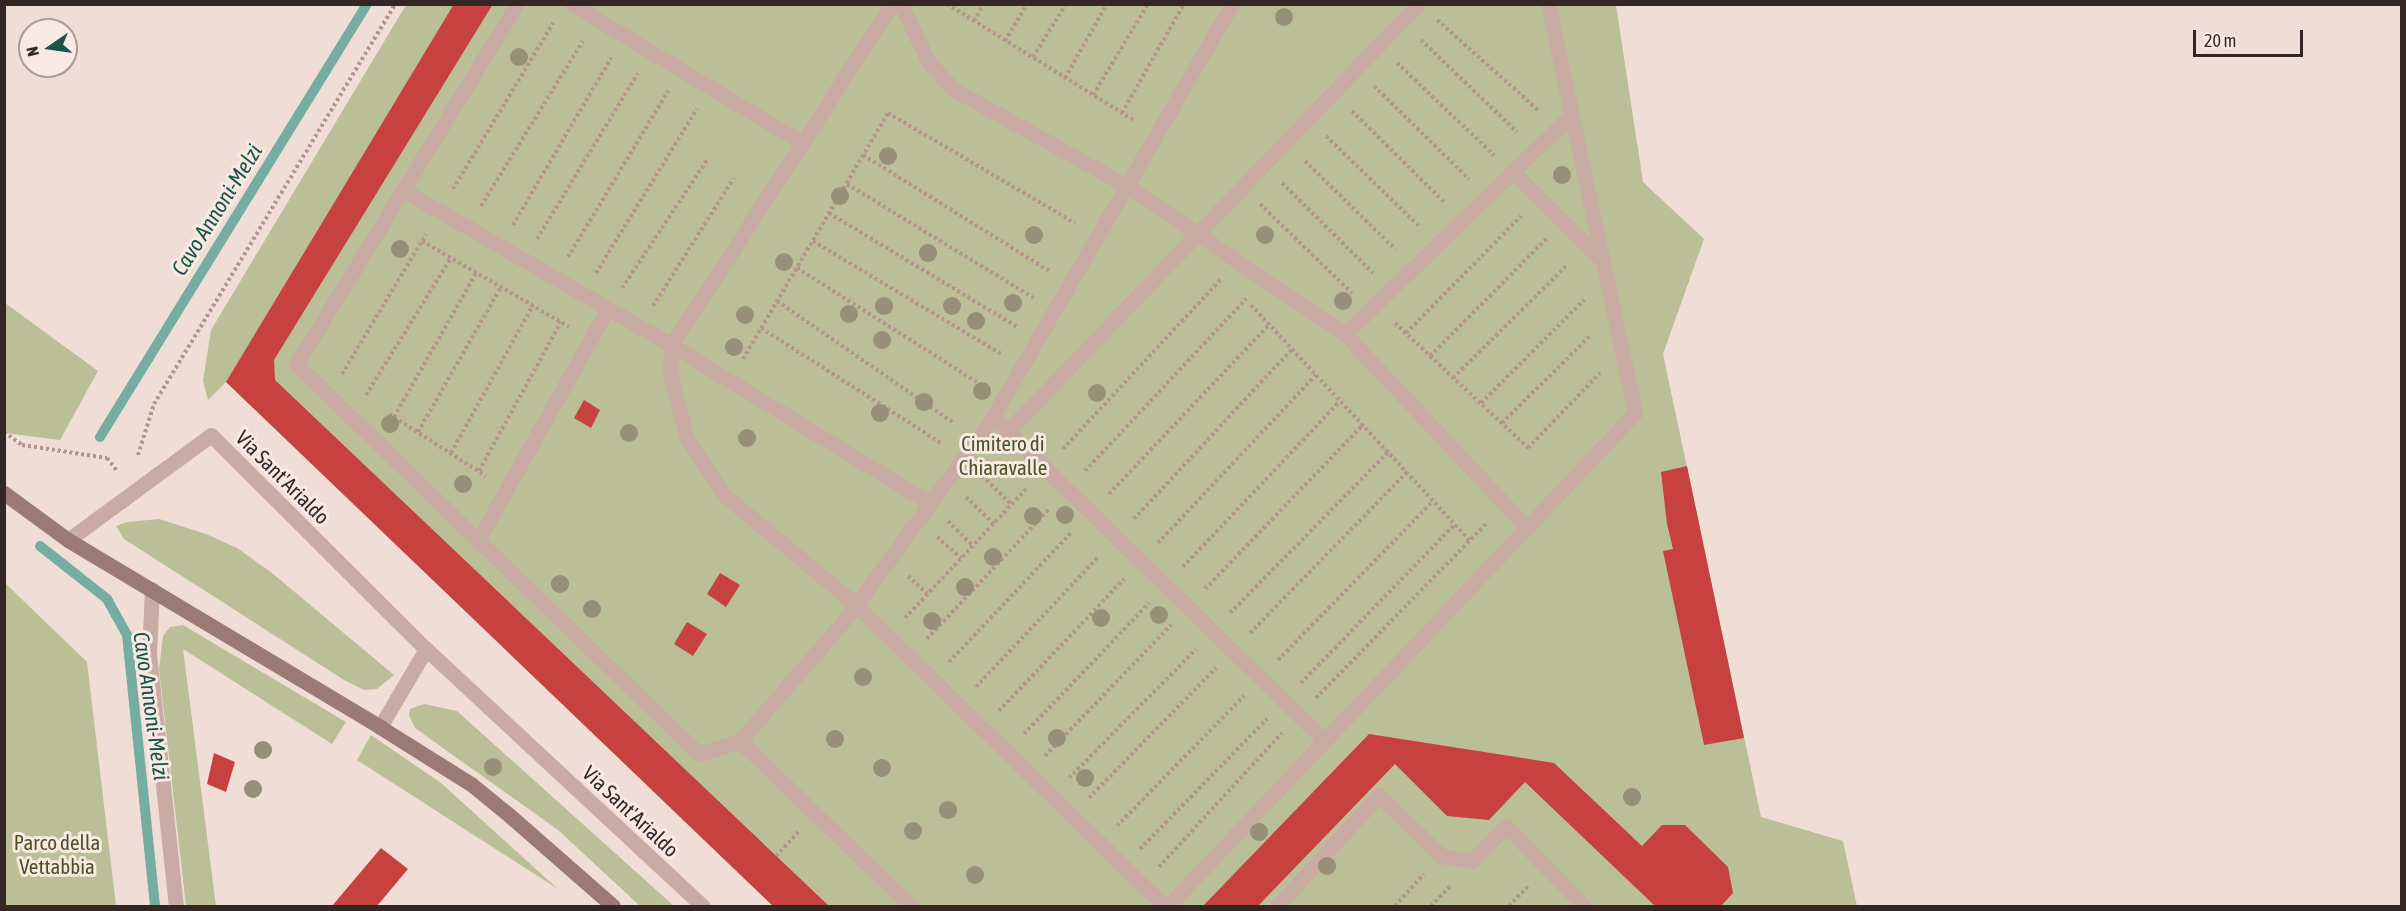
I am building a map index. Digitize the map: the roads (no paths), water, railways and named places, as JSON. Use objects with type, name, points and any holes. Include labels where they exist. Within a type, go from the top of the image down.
[{"type":"street","points":[[517,4],[296,364],[699,754],[740,741],[856,605],[993,417],[1232,4]]},
{"type":"street","points":[[572,4],[802,143]]},
{"type":"street","points":[[892,4],[671,345],[670,373],[687,439],[723,494],[856,605],[1166,906],[1635,412],[1548,4]]},
{"type":"street","points":[[902,4],[928,61],[953,89],[1127,186],[1345,334],[1527,528]]},
{"type":"street","points":[[1008,431],[1402,21],[1423,8]]},
{"type":"street","points":[[1345,334],[1571,115]]},
{"type":"street","points":[[1512,171],[1603,261]]},
{"type":"street","points":[[403,190],[640,326],[930,503]]},
{"type":"street","points":[[478,540],[608,308]]},
{"type":"street","points":[[993,417],[1325,741]]},
{"type":"street","name":"Via Sant'Arialdo","points":[[68,540],[211,435],[426,649],[703,906]]},
{"type":"street","points":[[4,493],[68,540],[380,727],[486,796],[613,906]]},
{"type":"street","points":[[152,589],[149,654],[176,906]]},
{"type":"street","points":[[380,727],[426,649]]},
{"type":"street","points":[[740,741],[911,906]]},
{"type":"street","points":[[1277,906],[1379,795],[1441,856],[1472,861],[1506,826],[1584,906]]},
{"type":"waterway","name":"Cavo Annoni-Melzi","points":[[100,437],[367,4]]},
{"type":"waterway","name":"Cavo Annoni-Melzi","points":[[40,546],[107,599],[127,635],[155,906]]},
{"type":"park label","name":"Cimitero di Chiaravalle","points":[[1003,455]]},
{"type":"park label","name":"Parco della Vettabbia","points":[[57,854]]}]
